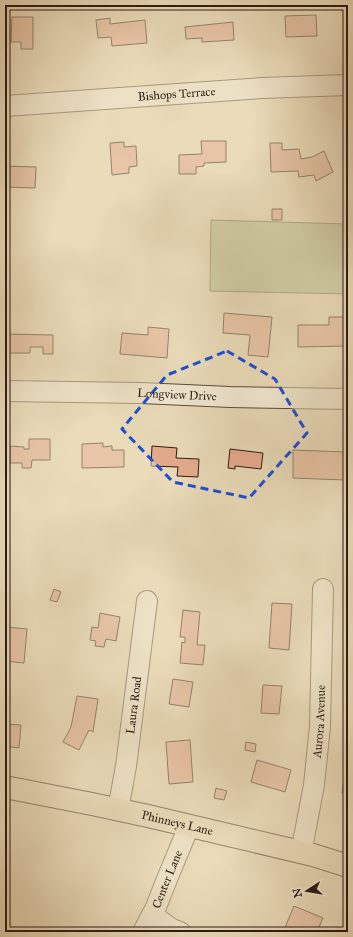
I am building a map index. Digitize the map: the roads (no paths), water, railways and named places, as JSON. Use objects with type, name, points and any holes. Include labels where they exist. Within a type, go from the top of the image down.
[{"type":"main road","name":"Phinneys Lane","points":[[5,787],[189,826],[348,866]]},
{"type":"street","name":"Bishops Terrace","points":[[5,106],[262,88],[348,85]]},
{"type":"street","name":"Longview Drive","points":[[5,391],[141,393],[238,398],[348,399]]},
{"type":"street","name":"Aurora Avenue","points":[[301,853],[314,785],[320,726],[323,589]]},
{"type":"street","name":"Laura Road","points":[[118,810],[126,766],[147,601]]},
{"type":"street","name":"Center Lane","points":[[148,923],[189,826]]},
{"type":"street","points":[[148,923],[180,932]]}]
